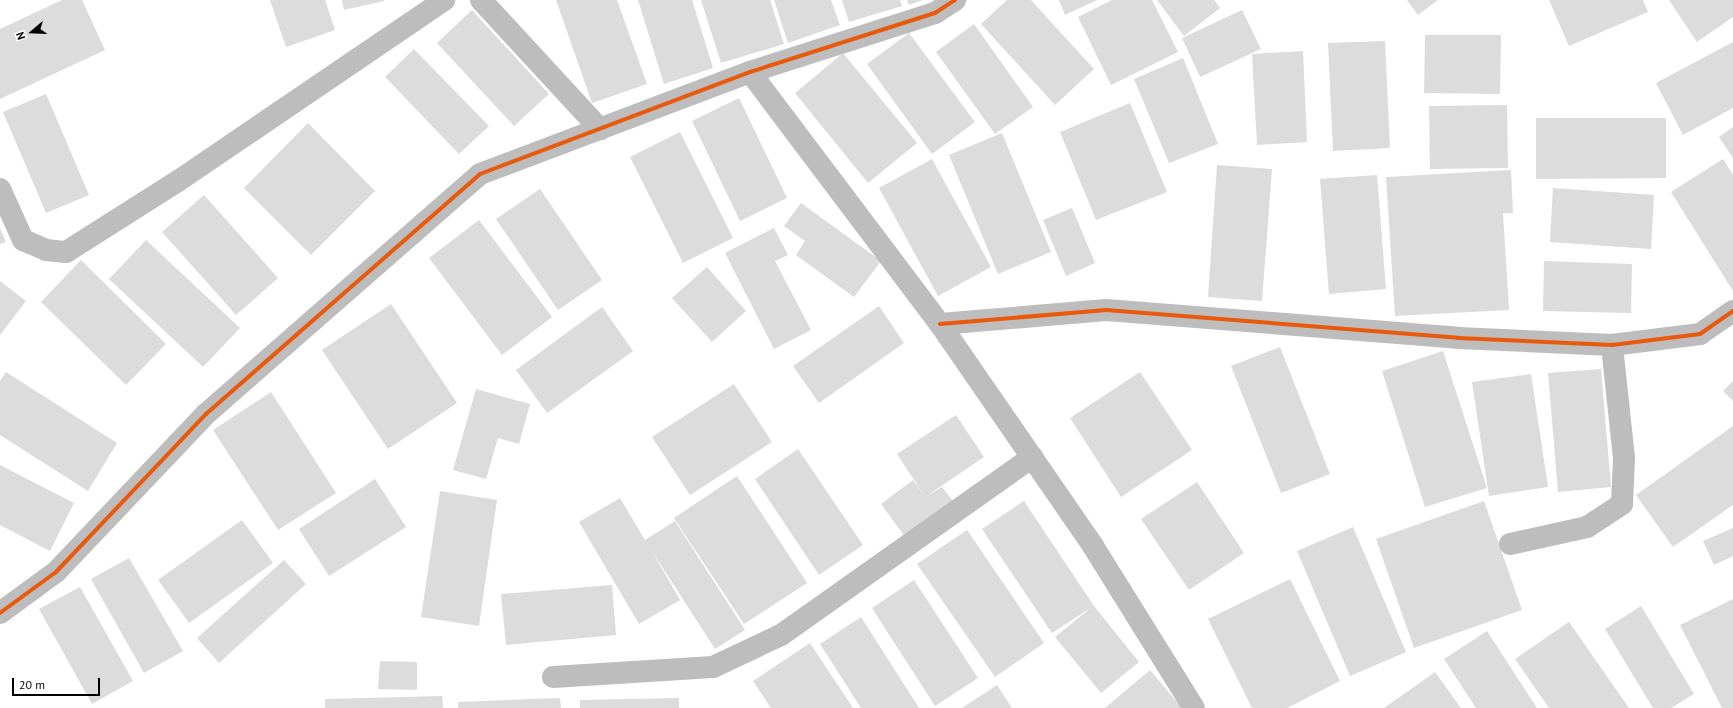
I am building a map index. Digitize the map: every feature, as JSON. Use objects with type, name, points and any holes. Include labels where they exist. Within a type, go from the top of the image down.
[{"type":"street","points":[[0,189],[23,240],[46,250],[66,252],[178,182],[444,0]]},
{"type":"street","points":[[481,0],[600,129]]},
{"type":"street","points":[[0,612],[56,572],[206,414],[480,174],[750,72],[935,13],[955,0]]},
{"type":"street","points":[[750,72],[940,324],[1093,546],[1194,708]]},
{"type":"street","points":[[940,324],[1106,310],[1458,338],[1612,345],[1700,334],[1733,310]]},
{"type":"street","points":[[1510,544],[1587,527],[1622,504],[1624,458],[1612,345]]},
{"type":"street","points":[[553,677],[713,667],[781,636],[1032,458]]},
{"type":"building","points":[[62,0],[82,0],[105,50],[0,99],[0,29]]},
{"type":"building","points":[[270,0],[325,0],[335,30],[286,47]]},
{"type":"building","points":[[342,0],[384,0],[384,1],[344,10]]},
{"type":"building","points":[[556,0],[617,0],[647,84],[592,103]]},
{"type":"building","points":[[638,0],[692,0],[713,68],[664,84]]},
{"type":"building","points":[[701,0],[770,0],[784,44],[721,63]]},
{"type":"building","points":[[774,0],[831,0],[840,25],[788,43]]},
{"type":"building","points":[[842,0],[900,0],[902,6],[849,22]]},
{"type":"building","points":[[907,0],[923,0],[909,5]]},
{"type":"building","points":[[1007,0],[1031,0],[1094,69],[1055,105],[981,24]]},
{"type":"building","points":[[1059,0],[1097,0],[1065,15]]},
{"type":"building","points":[[1112,0],[1152,0],[1178,52],[1111,85],[1078,17]]},
{"type":"building","points":[[1157,0],[1214,0],[1220,8],[1184,36]]},
{"type":"building","points":[[1407,0],[1438,0],[1418,15]]},
{"type":"building","points":[[1549,0],[1643,0],[1648,12],[1569,46]]},
{"type":"building","points":[[1669,0],[1733,0],[1733,17],[1697,42]]},
{"type":"building","points":[[472,10],[549,94],[514,126],[437,43]]},
{"type":"building","points":[[1242,10],[1261,49],[1200,77],[1182,38]]},
{"type":"building","points":[[974,24],[1033,107],[995,134],[936,52]]},
{"type":"building","points":[[909,33],[975,122],[932,154],[867,64]]},
{"type":"building","points":[[1425,35],[1501,35],[1500,94],[1424,93]]},
{"type":"building","points":[[1385,41],[1390,148],[1333,151],[1328,43]]},
{"type":"building","points":[[1733,42],[1733,108],[1683,135],[1656,83]]},
{"type":"building","points":[[414,49],[489,126],[459,154],[385,77]]},
{"type":"building","points":[[1303,51],[1307,142],[1257,145],[1252,54]]},
{"type":"building","points":[[843,53],[917,143],[868,183],[795,93]]},
{"type":"building","points":[[1183,58],[1218,144],[1169,163],[1134,79]]},
{"type":"building","points":[[46,94],[89,195],[46,213],[3,112]]},
{"type":"building","points":[[739,98],[787,198],[740,221],[692,121]]},
{"type":"building","points":[[1130,103],[1167,192],[1096,220],[1060,132]]},
{"type":"building","points":[[1507,105],[1508,168],[1430,169],[1429,106]]},
{"type":"building","points":[[1536,118],[1666,118],[1666,178],[1536,179]]},
{"type":"building","points":[[308,123],[375,191],[311,255],[244,188]]},
{"type":"building","points":[[1733,127],[1733,158],[1719,137]]},
{"type":"building","points":[[680,132],[733,238],[683,263],[630,157]]},
{"type":"building","points":[[1002,133],[1051,252],[998,274],[949,155]]},
{"type":"building","points":[[932,159],[991,267],[938,296],[879,188]]},
{"type":"building","points":[[1723,159],[1733,175],[1733,291],[1671,192]]},
{"type":"building","points":[[1217,165],[1272,169],[1262,301],[1208,297]]},
{"type":"building","points":[[1511,170],[1513,213],[1503,213],[1509,310],[1395,316],[1386,177]]},
{"type":"building","points":[[1377,175],[1386,289],[1329,294],[1320,179]]},
{"type":"building","points":[[1553,188],[1654,195],[1651,249],[1550,242]]},
{"type":"building","points":[[540,189],[602,280],[558,310],[496,219]]},
{"type":"building","points":[[204,195],[278,278],[236,315],[162,232]]},
{"type":"building","points":[[801,203],[881,261],[854,297],[796,255],[805,241],[784,226]]},
{"type":"building","points":[[1072,208],[1095,263],[1066,276],[1043,220]]},
{"type":"building","points":[[479,220],[552,317],[502,355],[429,258]]},
{"type":"building","points":[[0,228],[6,242],[0,244]]},
{"type":"building","points":[[774,228],[788,255],[775,261],[811,330],[774,349],[725,253]]},
{"type":"building","points":[[146,240],[240,328],[203,367],[109,279]]},
{"type":"building","points":[[81,260],[166,344],[126,385],[41,302]]},
{"type":"building","points":[[1544,261],[1632,264],[1631,313],[1543,311]]},
{"type":"building","points":[[707,267],[746,311],[712,342],[672,298]]},
{"type":"building","points":[[0,281],[26,301],[0,335]]},
{"type":"building","points":[[391,304],[457,403],[388,449],[322,350]]},
{"type":"building","points":[[879,306],[904,343],[819,403],[793,366]]},
{"type":"building","points":[[602,307],[633,351],[547,413],[516,370]]},
{"type":"building","points":[[1280,347],[1330,474],[1281,493],[1231,366]]},
{"type":"building","points":[[1443,351],[1487,488],[1425,507],[1382,371]]},
{"type":"building","points":[[1601,369],[1611,487],[1558,492],[1548,373]]},
{"type":"building","points":[[6,372],[117,443],[88,491],[0,435],[0,381]]},
{"type":"building","points":[[1140,372],[1192,450],[1121,497],[1070,418]]},
{"type":"building","points":[[1531,374],[1548,487],[1489,496],[1472,382]]},
{"type":"building","points":[[1733,381],[1733,401],[1723,391]]},
{"type":"building","points":[[734,384],[772,442],[690,495],[652,437]]},
{"type":"building","points":[[476,389],[530,404],[519,444],[498,438],[486,479],[453,470]]},
{"type":"building","points":[[271,392],[336,493],[278,530],[213,430]]},
{"type":"building","points":[[956,415],[984,457],[925,497],[942,487],[953,501],[905,537],[881,504],[913,480],[924,495],[897,454]]},
{"type":"building","points":[[1733,426],[1733,505],[1673,547],[1636,495]]},
{"type":"building","points":[[798,449],[863,545],[819,575],[755,479]]},
{"type":"building","points":[[0,465],[74,503],[50,551],[0,525]]},
{"type":"building","points":[[737,476],[807,583],[744,624],[674,518]]},
{"type":"building","points":[[375,479],[406,527],[329,576],[299,529]]},
{"type":"building","points":[[1197,482],[1244,553],[1189,590],[1141,519]]},
{"type":"building","points":[[440,491],[497,500],[479,626],[421,617]]},
{"type":"building","points":[[620,498],[645,540],[675,521],[745,630],[715,649],[652,551],[680,600],[639,624],[579,522]]},
{"type":"building","points":[[1024,501],[1094,606],[1139,662],[1101,693],[1055,637],[1092,607],[1052,633],[982,529]]},
{"type":"building","points":[[1484,501],[1522,610],[1414,648],[1376,539]]},
{"type":"building","points":[[242,520],[273,563],[189,623],[158,580]]},
{"type":"building","points":[[1353,527],[1406,652],[1350,676],[1297,551]]},
{"type":"building","points":[[1733,528],[1733,556],[1714,565],[1703,541]]},
{"type":"building","points":[[967,530],[1044,643],[995,677],[917,564]]},
{"type":"building","points":[[129,558],[183,651],[144,673],[91,579]]},
{"type":"building","points":[[284,560],[306,584],[219,663],[197,638]]},
{"type":"building","points":[[1290,579],[1340,681],[1287,708],[1252,708],[1208,619]]},
{"type":"building","points":[[914,580],[978,678],[935,706],[872,608]]},
{"type":"building","points":[[612,585],[616,635],[506,645],[501,594]]},
{"type":"building","points":[[80,587],[133,681],[92,704],[39,609]]},
{"type":"building","points":[[1733,599],[1733,708],[1722,708],[1680,625]]},
{"type":"building","points":[[1641,606],[1694,694],[1671,708],[1653,708],[1605,629]]},
{"type":"building","points":[[861,617],[919,708],[861,708],[820,644]]},
{"type":"building","points":[[1569,622],[1629,708],[1549,708],[1515,659]]},
{"type":"building","points":[[1487,631],[1537,708],[1476,708],[1444,659]]},
{"type":"building","points":[[810,643],[853,708],[771,708],[753,681]]},
{"type":"building","points":[[380,661],[417,662],[417,690],[378,689]]},
{"type":"building","points":[[1150,670],[1182,708],[1105,708]]},
{"type":"building","points":[[1435,672],[1461,708],[1384,708]]},
{"type":"building","points":[[997,685],[1012,708],[962,708]]},
{"type":"building","points":[[442,696],[443,708],[325,708],[325,699]]},
{"type":"building","points":[[560,698],[561,708],[458,708],[458,702]]},
{"type":"building","points":[[679,698],[679,708],[580,708],[580,700]]},
{"type":"cycle path","points":[[0,613],[56,572],[206,414],[480,174],[750,72],[935,13],[955,0]]},
{"type":"cycle path","points":[[940,324],[1106,310],[1458,338],[1612,345],[1700,334],[1733,311]]}]
